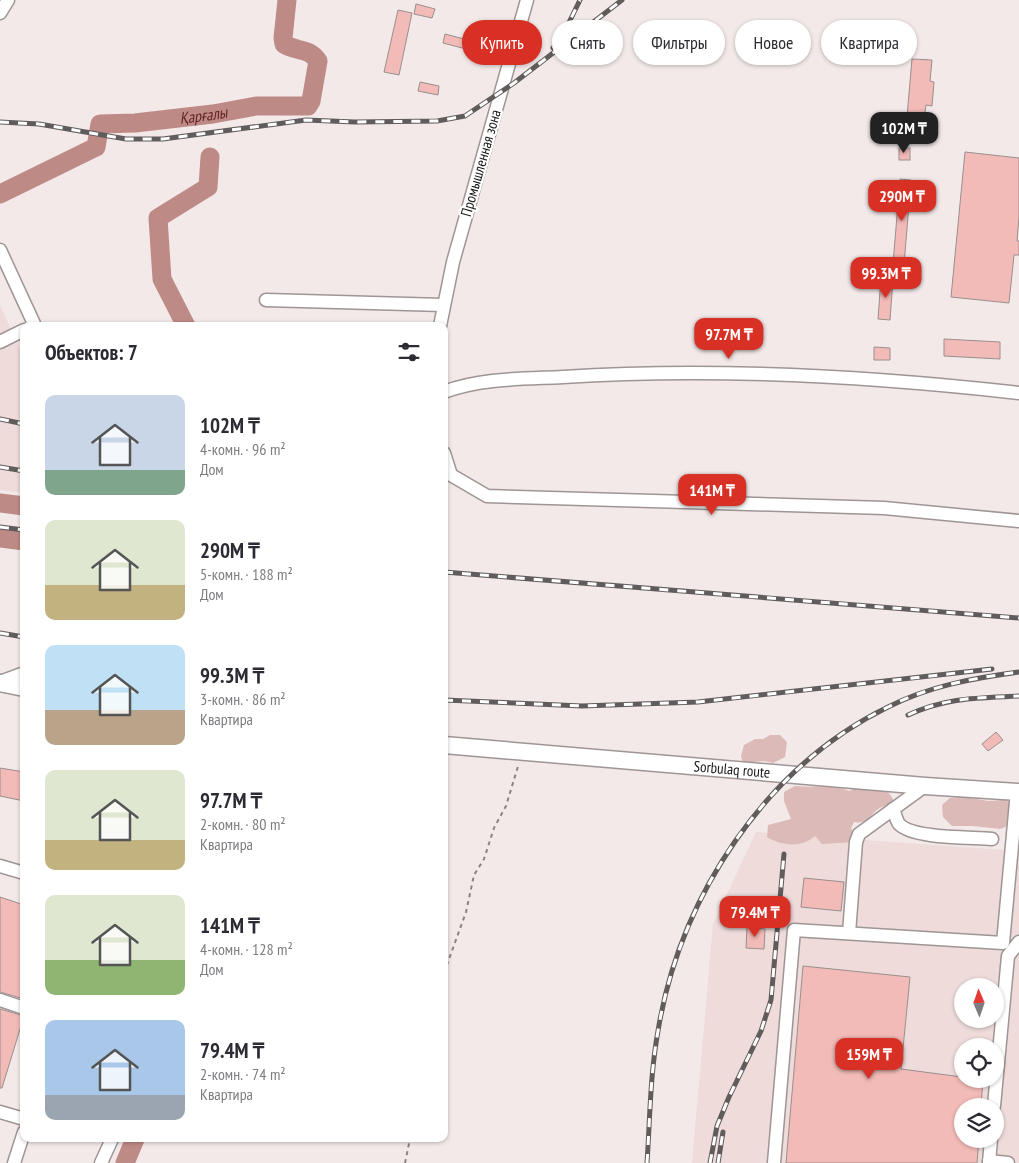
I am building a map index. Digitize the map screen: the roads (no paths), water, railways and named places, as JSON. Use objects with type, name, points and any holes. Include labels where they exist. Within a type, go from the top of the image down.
[{"type":"main road","points":[[0,683],[20,687]]},
{"type":"main road","name":"Sorbulaq route","points":[[448,745],[925,786],[1018,792]]},
{"type":"street","points":[[0,13],[8,0]]},
{"type":"street","name":"Промышленная зона","points":[[441,322],[453,262],[527,0]]},
{"type":"street","points":[[0,250],[29,322]]},
{"type":"street","points":[[266,300],[443,305]]},
{"type":"street","points":[[0,342],[20,332]]},
{"type":"street","points":[[448,390],[456,387],[493,381],[658,373],[815,376],[922,382],[1019,393]]},
{"type":"street","points":[[448,466],[451,475],[487,496],[884,508],[1019,521]]},
{"type":"street","points":[[0,683],[20,675]]},
{"type":"street","points":[[849,933],[856,842],[859,834],[925,786]]},
{"type":"street","points":[[995,1098],[1008,956],[1003,944],[1018,792]]},
{"type":"street","points":[[893,809],[900,824],[913,832],[992,839]]},
{"type":"street","points":[[0,866],[20,873]]},
{"type":"street","points":[[774,1163],[794,930],[1003,944]]},
{"type":"street","points":[[1008,956],[1019,942]]},
{"type":"street","points":[[0,1000],[20,1007]]},
{"type":"street","points":[[0,1112],[20,1118]]},
{"type":"street","points":[[14,1163],[21,1142]]},
{"type":"street","points":[[101,1163],[111,1142]]},
{"type":"street","points":[[990,1148],[989,1162],[1008,1163]]},
{"type":"waterway","name":"Қарғалы","points":[[0,194],[96,147],[100,124],[135,123],[213,114],[256,106],[308,106],[311,101],[318,61],[311,54],[284,44],[287,0]]},
{"type":"waterway","name":"Қарғалы","points":[[184,322],[162,279],[158,218],[208,187],[210,157]]},
{"type":"waterway","name":"Қарғалы","points":[[0,503],[20,506]]},
{"type":"waterway","name":"Қарғалы","points":[[0,538],[20,540]]},
{"type":"waterway","name":"Қарғалы","points":[[125,1163],[134,1142]]},
{"type":"railway","points":[[570,20],[580,0]]},
{"type":"railway","points":[[0,122],[39,124],[126,139],[163,139],[306,120],[355,122],[437,121],[465,116],[514,83],[622,0]]},
{"type":"railway","points":[[0,419],[20,423]]},
{"type":"railway","points":[[0,467],[20,470]]},
{"type":"railway","points":[[0,527],[20,530]]},
{"type":"railway","points":[[448,572],[1019,618]]},
{"type":"railway","points":[[0,633],[20,636]]},
{"type":"railway","points":[[448,700],[582,706],[698,702],[992,669]]},
{"type":"railway","points":[[647,1163],[653,1064],[669,981],[686,932],[708,885],[735,841],[767,801],[803,764],[844,733],[888,707],[936,688],[969,680],[1019,672]]},
{"type":"railway","points":[[908,715],[949,702],[976,698],[1019,696]]},
{"type":"railway","points":[[710,1163],[717,1126],[761,1031],[771,1000],[784,854]]},
{"type":"railway","points":[[718,1163],[723,1132]]}]
